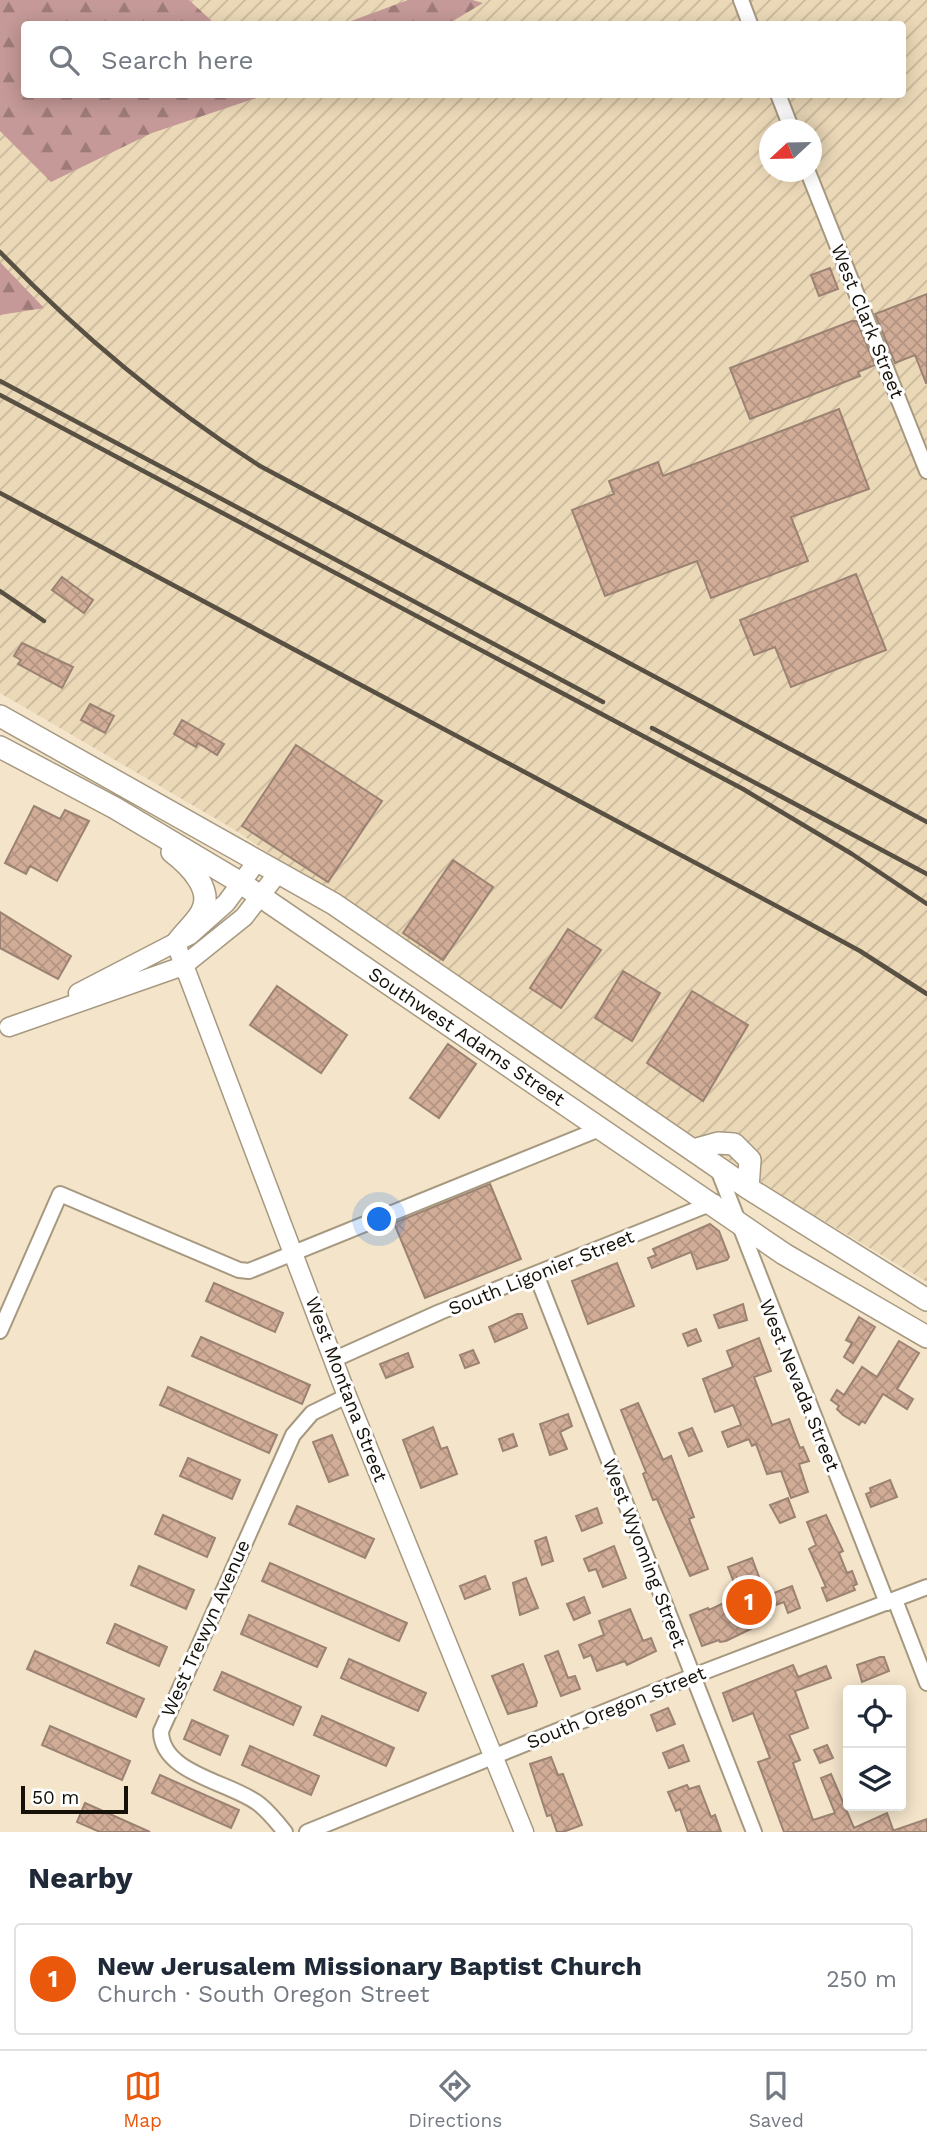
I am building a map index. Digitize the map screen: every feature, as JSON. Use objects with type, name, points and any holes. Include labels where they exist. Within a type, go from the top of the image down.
[{"type":"main road","name":"Southwest Adams Street","points":[[0,716],[334,904],[748,1188],[927,1300]]},
{"type":"main road","name":"Southwest Adams Street","points":[[0,747],[115,808],[241,883],[601,1128],[719,1200],[736,1220],[784,1254],[927,1337]]},
{"type":"main road","points":[[115,808],[176,855],[201,885],[205,898],[202,911],[176,944]]},
{"type":"main road","points":[[693,1150],[718,1143],[734,1144],[750,1160],[748,1188]]},
{"type":"street","points":[[741,0],[749,21]]},
{"type":"street","points":[[780,98],[788,119]]},
{"type":"street","name":"West Clark Street","points":[[812,182],[927,471]]},
{"type":"street","points":[[5,1029],[176,944],[212,917],[258,860]]},
{"type":"street","points":[[5,1029],[183,966],[228,933],[278,873]]},
{"type":"street","name":"West Montana Street","points":[[176,944],[347,1396],[524,1832]]},
{"type":"street","points":[[0,1331],[60,1194],[239,1270],[249,1271],[601,1128]]},
{"type":"street","points":[[717,1167],[719,1200]]},
{"type":"street","name":"South Ligonier Street","points":[[335,1359],[748,1188]]},
{"type":"street","name":"West Nevada Street","points":[[736,1220],[927,1683]]},
{"type":"street","points":[[757,1275],[762,1262],[784,1254]]},
{"type":"street","name":"West Wyoming Street","points":[[536,1274],[754,1832]]},
{"type":"street","name":"West Trewyn Avenue","points":[[285,1832],[258,1803],[174,1761],[161,1742],[161,1731],[293,1435],[312,1413],[347,1396]]},
{"type":"street","name":"South Oregon Street","points":[[307,1832],[693,1676],[927,1587]]},
{"type":"shaded area","points":[[0,0],[927,0],[927,1282],[789,1200],[230,827],[0,693]]},
{"type":"green space","points":[[0,0],[189,0],[212,21],[21,21],[21,98],[256,98],[152,133],[51,182],[0,131]]},
{"type":"green space","points":[[408,0],[472,0],[483,3],[453,21],[351,21]]},
{"type":"green space","points":[[0,262],[44,308],[0,315]]},
{"type":"building","points":[[830,268],[838,289],[819,296],[811,275]]},
{"type":"building","points":[[927,294],[926,383],[915,355],[895,363],[875,314]]},
{"type":"building","points":[[857,321],[875,365],[858,372],[860,376],[750,419],[730,368]]},
{"type":"building","points":[[839,409],[869,489],[791,517],[808,561],[711,598],[697,561],[605,596],[572,510],[614,494],[609,481],[658,462],[663,476]]},
{"type":"building","points":[[856,574],[886,650],[791,687],[775,647],[754,655],[740,620]]},
{"type":"building","points":[[62,577],[93,600],[84,613],[52,590]]},
{"type":"building","points":[[22,643],[73,667],[62,688],[18,664],[21,660],[14,656]]},
{"type":"building","points":[[90,704],[114,716],[105,733],[81,720]]},
{"type":"building","points":[[182,720],[224,744],[217,755],[198,743],[196,747],[174,734]]},
{"type":"building","points":[[296,745],[382,801],[328,882],[242,826]]},
{"type":"building","points":[[34,806],[60,819],[65,810],[89,821],[57,881],[30,866],[26,874],[5,863]]},
{"type":"building","points":[[453,860],[493,887],[443,960],[403,933]]},
{"type":"building","points":[[0,912],[71,956],[58,979],[0,948]]},
{"type":"building","points":[[568,929],[601,950],[561,1008],[530,988]]},
{"type":"building","points":[[623,971],[660,993],[632,1041],[595,1018]]},
{"type":"building","points":[[277,986],[347,1035],[321,1073],[250,1025]]},
{"type":"building","points":[[692,991],[748,1025],[703,1101],[647,1063]]},
{"type":"building","points":[[448,1044],[476,1064],[439,1118],[410,1098]]},
{"type":"building","points":[[490,1184],[521,1259],[425,1298],[394,1223]]},
{"type":"building","points":[[710,1224],[719,1231],[729,1257],[727,1260],[697,1269],[691,1252],[652,1268],[648,1258],[656,1255],[653,1249]]},
{"type":"building","points":[[617,1263],[634,1306],[588,1324],[572,1281]]},
{"type":"building","points":[[214,1283],[283,1313],[275,1332],[206,1301]]},
{"type":"building","points":[[743,1304],[747,1320],[719,1328],[714,1315]]},
{"type":"building","points":[[522,1314],[527,1328],[495,1342],[489,1327]]},
{"type":"building","points":[[859,1317],[875,1327],[853,1363],[844,1357],[852,1343],[846,1340]]},
{"type":"building","points":[[696,1329],[701,1341],[688,1346],[683,1334]]},
{"type":"building","points":[[201,1337],[310,1385],[302,1404],[192,1356]]},
{"type":"building","points":[[759,1338],[771,1371],[754,1377],[772,1425],[789,1419],[800,1448],[803,1447],[809,1461],[799,1464],[808,1492],[791,1498],[781,1471],[767,1474],[756,1444],[752,1446],[749,1439],[728,1447],[722,1432],[741,1425],[733,1405],[715,1412],[703,1379],[733,1367],[727,1351]]},
{"type":"building","points":[[899,1341],[919,1353],[897,1389],[913,1399],[907,1409],[883,1394],[865,1423],[862,1421],[859,1425],[843,1415],[837,1409],[839,1406],[831,1400],[837,1390],[844,1395],[862,1367],[877,1377]]},
{"type":"building","points":[[473,1350],[479,1363],[465,1368],[460,1355]]},
{"type":"building","points":[[408,1353],[413,1367],[386,1378],[380,1364]]},
{"type":"building","points":[[168,1387],[277,1435],[269,1453],[160,1405]]},
{"type":"building","points":[[638,1403],[663,1460],[671,1456],[694,1517],[689,1519],[708,1569],[690,1576],[657,1499],[653,1500],[643,1474],[646,1472],[621,1410]]},
{"type":"building","points":[[568,1414],[572,1426],[560,1432],[567,1449],[550,1455],[540,1424]]},
{"type":"building","points":[[433,1427],[441,1449],[447,1447],[457,1474],[421,1488],[403,1440]]},
{"type":"building","points":[[692,1428],[702,1451],[689,1456],[679,1433]]},
{"type":"building","points":[[513,1434],[517,1446],[503,1451],[499,1439]]},
{"type":"building","points":[[332,1435],[348,1475],[329,1482],[313,1442]]},
{"type":"building","points":[[188,1458],[240,1480],[232,1499],[180,1476]]},
{"type":"building","points":[[890,1480],[897,1497],[871,1507],[866,1494],[871,1492],[870,1488]]},
{"type":"building","points":[[788,1498],[795,1517],[780,1523],[770,1505]]},
{"type":"building","points":[[297,1506],[374,1539],[365,1558],[289,1524]]},
{"type":"building","points":[[597,1508],[602,1523],[582,1531],[576,1516]]},
{"type":"building","points":[[163,1515],[215,1538],[207,1557],[155,1534]]},
{"type":"building","points":[[826,1515],[843,1551],[839,1553],[847,1573],[852,1571],[857,1584],[853,1586],[855,1590],[827,1601],[822,1588],[826,1587],[809,1549],[816,1545],[807,1522]]},
{"type":"building","points":[[546,1537],[553,1561],[542,1565],[535,1541]]},
{"type":"building","points":[[614,1546],[626,1578],[603,1587],[596,1569],[589,1571],[584,1559]]},
{"type":"building","points":[[752,1558],[766,1596],[792,1586],[800,1608],[788,1613],[784,1602],[756,1612],[761,1624],[726,1641],[719,1640],[702,1646],[690,1615],[708,1608],[709,1610],[739,1596],[728,1567]]},
{"type":"building","points":[[270,1563],[407,1623],[399,1641],[262,1581]]},
{"type":"building","points":[[139,1566],[194,1590],[186,1609],[131,1585]]},
{"type":"building","points":[[485,1576],[490,1589],[465,1599],[460,1586]]},
{"type":"building","points":[[526,1578],[538,1608],[520,1615],[513,1583]]},
{"type":"building","points":[[584,1597],[590,1613],[574,1620],[567,1604]]},
{"type":"building","points":[[630,1609],[643,1641],[651,1638],[656,1651],[627,1665],[625,1661],[597,1671],[591,1655],[584,1658],[579,1645],[604,1635],[599,1621]]},
{"type":"building","points":[[249,1615],[326,1648],[317,1667],[241,1634]]},
{"type":"building","points":[[115,1624],[167,1647],[159,1666],[107,1643]]},
{"type":"building","points":[[35,1651],[144,1699],[136,1717],[27,1669]]},
{"type":"building","points":[[558,1651],[568,1678],[575,1676],[580,1689],[561,1696],[545,1656]]},
{"type":"building","points":[[884,1657],[889,1671],[862,1682],[857,1665]]},
{"type":"building","points":[[349,1659],[426,1693],[418,1711],[341,1678]]},
{"type":"building","points":[[523,1664],[537,1702],[536,1706],[508,1714],[492,1676]]},
{"type":"building","points":[[793,1665],[798,1677],[826,1666],[831,1678],[795,1691],[808,1728],[789,1735],[800,1760],[793,1763],[813,1820],[835,1813],[821,1778],[831,1774],[843,1802],[843,1811],[847,1811],[854,1828],[887,1813],[894,1832],[784,1832],[758,1762],[770,1758],[753,1713],[733,1721],[723,1693]]},
{"type":"building","points":[[222,1672],[301,1707],[293,1725],[214,1690]]},
{"type":"building","points":[[668,1708],[675,1724],[657,1731],[651,1715]]},
{"type":"building","points":[[322,1716],[394,1748],[386,1766],[314,1735]]},
{"type":"building","points":[[192,1720],[228,1736],[220,1755],[184,1739]]},
{"type":"building","points":[[50,1726],[130,1761],[122,1780],[42,1745]]},
{"type":"building","points":[[683,1745],[689,1761],[669,1768],[663,1753]]},
{"type":"building","points":[[827,1745],[833,1758],[820,1763],[814,1750]]},
{"type":"building","points":[[250,1746],[319,1776],[311,1795],[242,1765]]},
{"type":"building","points":[[551,1757],[558,1775],[563,1774],[582,1825],[563,1832],[557,1832],[551,1815],[547,1816],[530,1764]]},
{"type":"building","points":[[160,1775],[239,1810],[231,1828],[152,1793]]},
{"type":"building","points":[[687,1785],[689,1789],[699,1786],[711,1817],[715,1815],[721,1832],[688,1832],[680,1809],[676,1811],[668,1792]]},
{"type":"building","points":[[85,1803],[150,1832],[100,1832],[77,1822]]},
{"type":"building","points":[[927,1819],[927,1832],[895,1832],[895,1830]]},
{"type":"railway","points":[[0,252],[60,311],[124,367],[190,418],[260,466],[927,822]]},
{"type":"railway","points":[[0,381],[603,702]]},
{"type":"railway","points":[[0,395],[743,789],[852,854],[927,904]]},
{"type":"railway","points":[[0,493],[801,919],[860,951],[927,994]]},
{"type":"railway","points":[[0,591],[44,621]]},
{"type":"railway","points":[[652,728],[927,874]]},
{"type":"place","name":"New Jerusalem Missionary Baptist Church","points":[[749,1602]]}]
